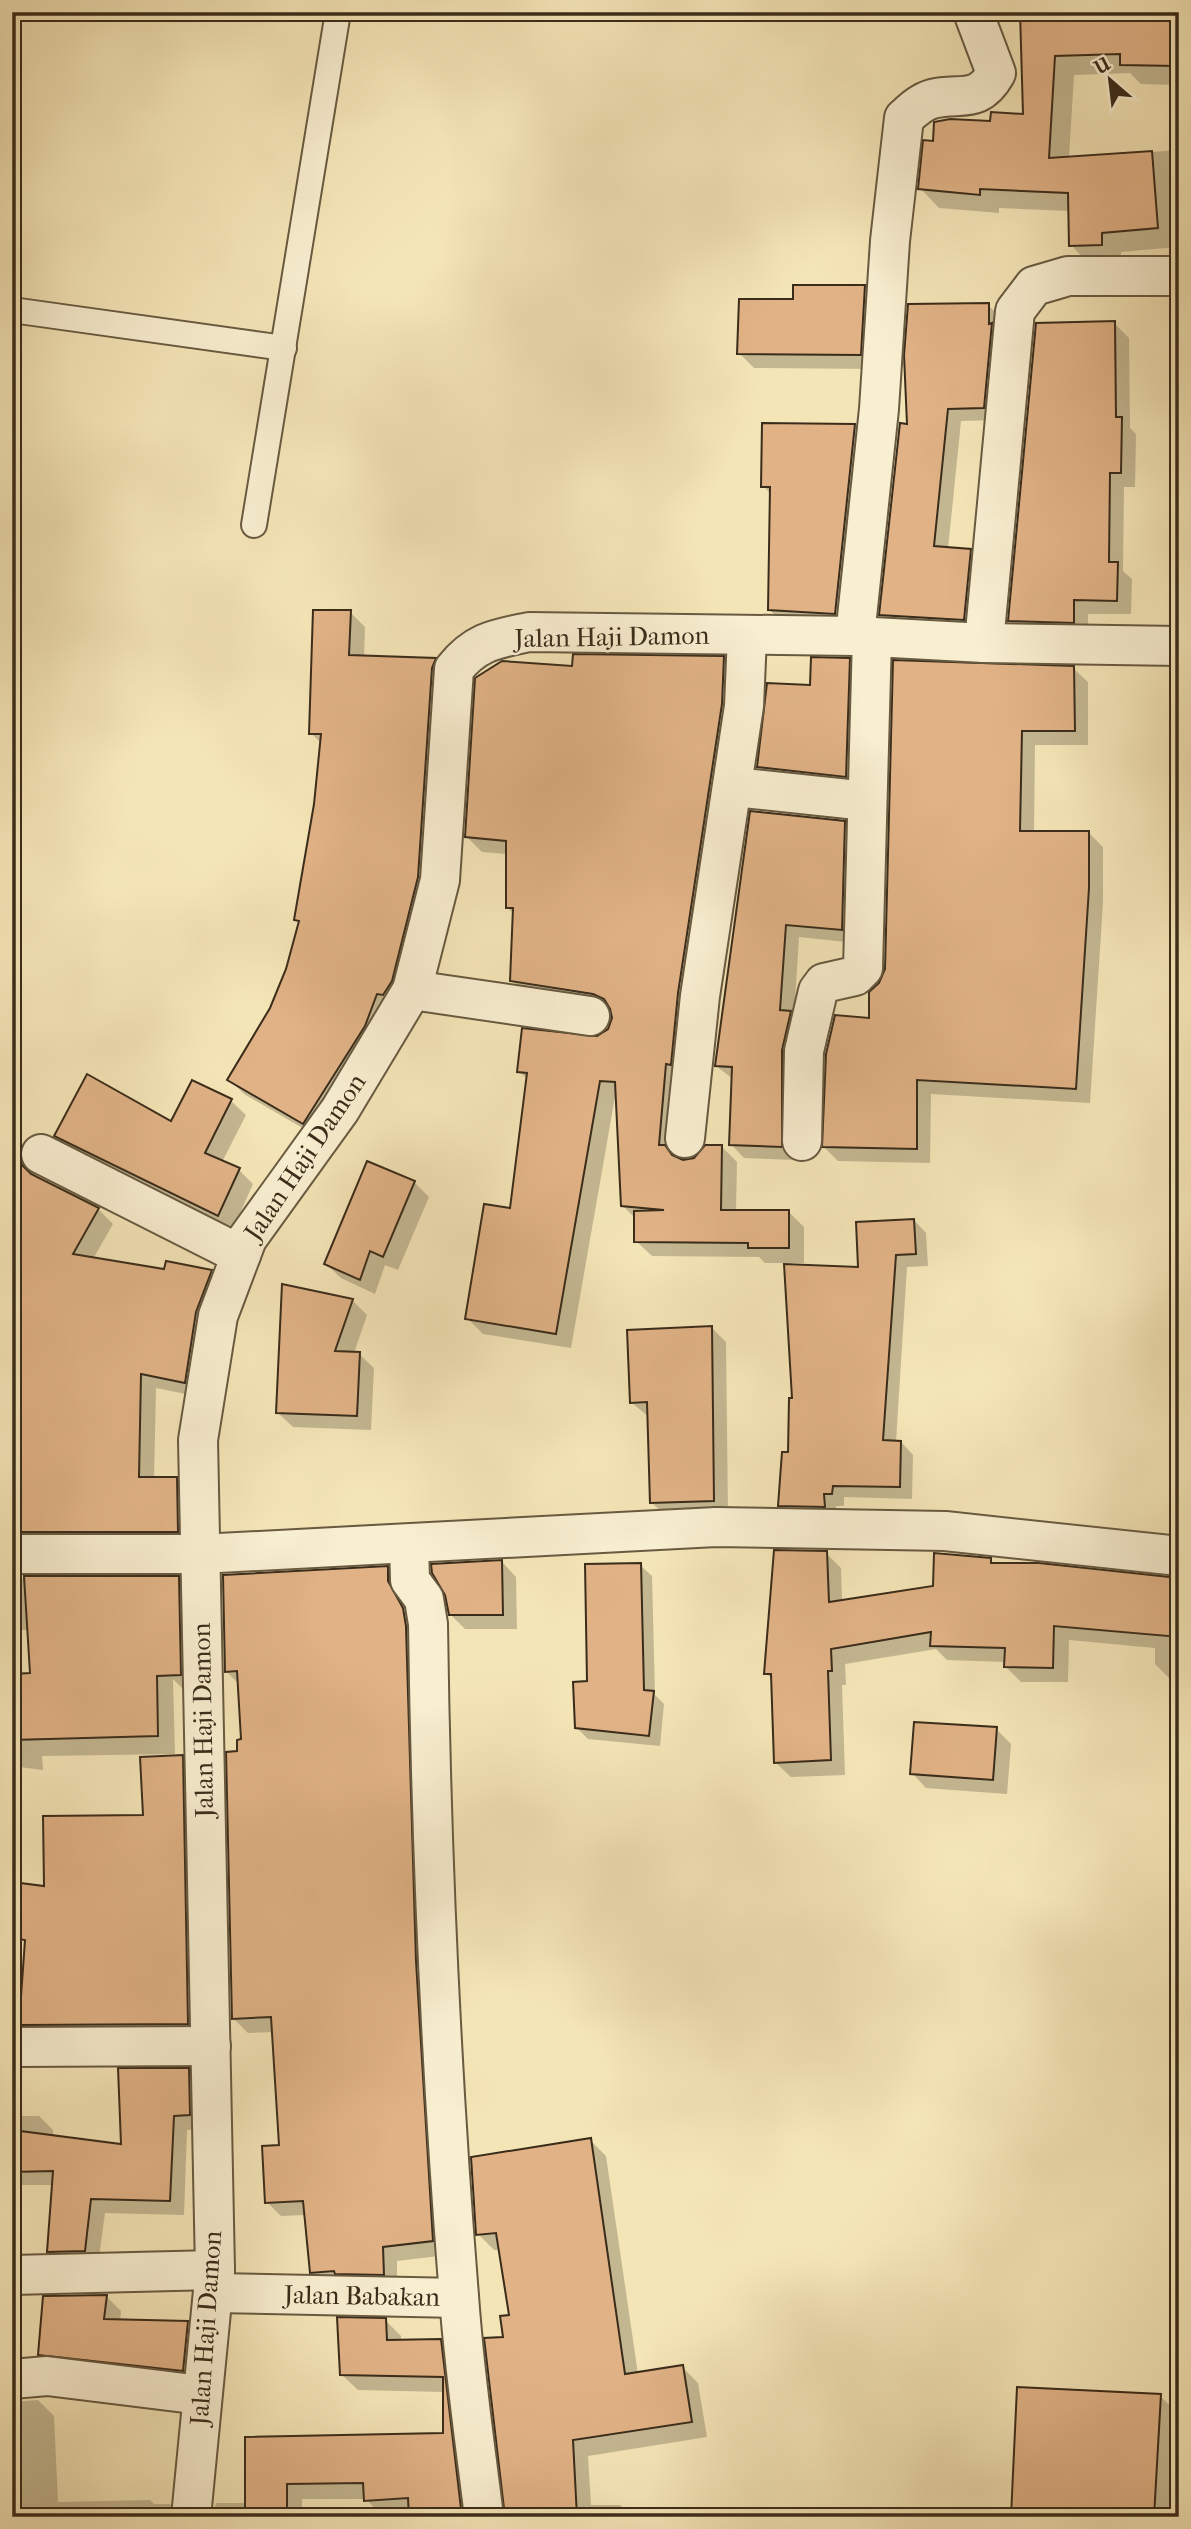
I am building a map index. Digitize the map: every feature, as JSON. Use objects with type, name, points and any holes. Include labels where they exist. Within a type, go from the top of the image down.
[{"type":"street","points":[[802,1141],[803,1051],[818,991],[824,983],[855,976],[863,968],[867,801],[864,636],[904,118],[930,99],[974,95],[988,88],[996,73],[974,12]]},
{"type":"street","points":[[984,643],[1015,311],[1034,286],[1068,276],[1179,275]]},
{"type":"street","name":"Jalan Haji Damon","points":[[191,2517],[214,2282],[198,1440],[218,1316],[247,1239],[340,1110],[412,990],[440,880],[454,669],[468,652],[492,639],[529,632],[864,636],[984,643],[1179,646]]},
{"type":"street","points":[[685,1138],[700,996],[734,787],[744,706],[747,636]]},
{"type":"street","points":[[734,787],[867,801]]},
{"type":"street","points":[[412,990],[590,1016]]},
{"type":"street","points":[[41,1154],[241,1255]]},
{"type":"street","points":[[12,1553],[200,1554],[729,1527],[945,1531],[1179,1556]]},
{"type":"street","points":[[409,1544],[410,1580],[424,1599],[428,1624],[431,1818],[439,1999],[459,2298]]},
{"type":"street","points":[[12,2047],[211,2046]]},
{"type":"street","name":"Jalan Babakan","points":[[12,2275],[214,2282],[459,2298],[484,2517]]},
{"type":"street","points":[[12,2379],[47,2376],[201,2395]]},
{"type":"lane","points":[[254,525],[338,12]]},
{"type":"lane","points":[[12,310],[284,348]]},
{"type":"building","points":[[1020,12],[1179,19],[1177,66],[1120,65],[1120,54],[1055,56],[1049,158],[1152,151],[1158,228],[1102,233],[1102,245],[1069,246],[1068,193],[980,189],[980,195],[918,189],[923,140],[933,141],[934,122],[950,119],[990,121],[991,112],[1023,114]]},
{"type":"building","points":[[793,285],[865,285],[861,355],[737,354],[739,299],[793,299]]},
{"type":"building","points":[[989,303],[989,324],[992,323],[984,408],[948,409],[934,546],[971,549],[964,620],[879,615],[900,423],[907,424],[904,355],[908,304]]},
{"type":"building","points":[[1115,321],[1116,417],[1122,417],[1121,473],[1110,473],[1109,562],[1118,562],[1117,601],[1074,600],[1074,623],[1008,621],[1036,323]]},
{"type":"building","points":[[762,423],[855,424],[835,614],[768,610],[770,487],[761,487]]},
{"type":"building","points":[[313,610],[351,610],[349,655],[436,658],[432,668],[418,877],[392,981],[383,995],[377,994],[365,1026],[303,1124],[227,1080],[270,1008],[286,969],[299,921],[294,920],[314,804],[321,734],[309,734]]},
{"type":"building","points":[[573,654],[724,656],[722,704],[678,993],[671,1065],[666,1064],[659,1145],[665,1145],[672,1155],[683,1160],[694,1158],[705,1145],[722,1145],[721,1210],[789,1210],[789,1248],[748,1248],[748,1243],[634,1242],[634,1211],[664,1210],[621,1206],[615,1082],[600,1081],[556,1334],[465,1319],[484,1204],[510,1208],[527,1073],[517,1072],[522,1028],[597,1036],[608,1029],[612,1018],[604,999],[593,994],[510,981],[513,908],[506,908],[506,841],[465,837],[475,678],[502,661],[572,666]]},
{"type":"building","points":[[811,657],[850,658],[846,777],[757,767],[767,683],[810,685]]},
{"type":"building","points":[[893,660],[1074,666],[1075,731],[1022,731],[1020,831],[1089,831],[1089,888],[1076,1089],[917,1080],[917,1149],[822,1147],[826,1054],[835,1015],[869,1018],[869,992],[879,983],[885,969]]},
{"type":"building","points":[[750,811],[845,821],[842,930],[786,925],[780,1010],[791,1011],[782,1050],[782,1147],[729,1145],[732,1067],[715,1066]]},
{"type":"building","points":[[87,1074],[171,1121],[192,1080],[232,1099],[205,1153],[240,1168],[218,1216],[54,1136]]},
{"type":"building","points":[[12,1150],[20,1153],[22,1165],[31,1174],[99,1208],[73,1254],[164,1269],[166,1261],[212,1270],[196,1312],[185,1383],[141,1374],[139,1477],[177,1477],[178,1532],[21,1532],[21,1526],[12,1526]]},
{"type":"building","points":[[367,1161],[415,1181],[383,1257],[370,1251],[360,1280],[324,1264]]},
{"type":"building","points":[[914,1219],[916,1254],[896,1255],[883,1440],[901,1441],[900,1487],[833,1486],[832,1494],[824,1494],[825,1507],[778,1506],[782,1452],[788,1452],[789,1398],[792,1398],[784,1264],[858,1267],[856,1222]]},
{"type":"building","points":[[282,1284],[353,1299],[335,1351],[360,1352],[357,1416],[276,1413]]},
{"type":"building","points":[[712,1326],[714,1501],[650,1503],[647,1402],[630,1403],[627,1330]]},
{"type":"building","points":[[774,1550],[827,1551],[829,1602],[933,1586],[934,1553],[991,1558],[991,1563],[1039,1563],[1179,1578],[1179,1637],[1054,1626],[1053,1668],[1004,1667],[1005,1648],[930,1646],[931,1632],[831,1649],[832,1671],[828,1671],[831,1760],[774,1763],[771,1674],[764,1674]]},
{"type":"building","points":[[502,1560],[503,1615],[449,1615],[445,1595],[432,1573],[431,1564]]},
{"type":"building","points":[[641,1563],[644,1690],[654,1691],[649,1736],[575,1728],[573,1682],[587,1681],[585,1564]]},
{"type":"building","points":[[388,1566],[388,1581],[403,1608],[406,1626],[416,1961],[433,2241],[383,2247],[384,2275],[335,2274],[334,2271],[310,2273],[303,2201],[265,2203],[262,2146],[279,2145],[271,2017],[232,2019],[226,1752],[237,1751],[237,1740],[241,1739],[237,1671],[225,1672],[223,1575]]},
{"type":"building","points":[[24,1576],[179,1576],[181,1675],[157,1676],[158,1736],[12,1740],[12,1674],[30,1673]]},
{"type":"building","points":[[914,1722],[997,1727],[993,1780],[910,1774]]},
{"type":"building","points":[[183,1755],[188,2024],[19,2025],[25,1940],[12,1938],[12,1882],[44,1886],[43,1816],[143,1815],[140,1757]]},
{"type":"building","points":[[118,2068],[189,2068],[190,2115],[174,2116],[170,2201],[91,2199],[85,2251],[47,2252],[53,2171],[12,2172],[12,2130],[121,2144]]},
{"type":"building","points":[[591,2138],[625,2374],[683,2365],[692,2422],[573,2440],[577,2517],[505,2517],[484,2338],[503,2337],[500,2316],[509,2315],[496,2233],[476,2235],[471,2157]]},
{"type":"building","points":[[107,2295],[104,2319],[188,2321],[183,2371],[38,2355],[43,2296]]},
{"type":"building","points":[[337,2317],[386,2318],[387,2340],[441,2339],[462,2517],[409,2517],[408,2498],[364,2501],[363,2483],[287,2484],[287,2517],[245,2517],[245,2437],[443,2433],[443,2377],[340,2375]]},
{"type":"building","points":[[1017,2387],[1161,2394],[1154,2517],[1011,2517]]}]
